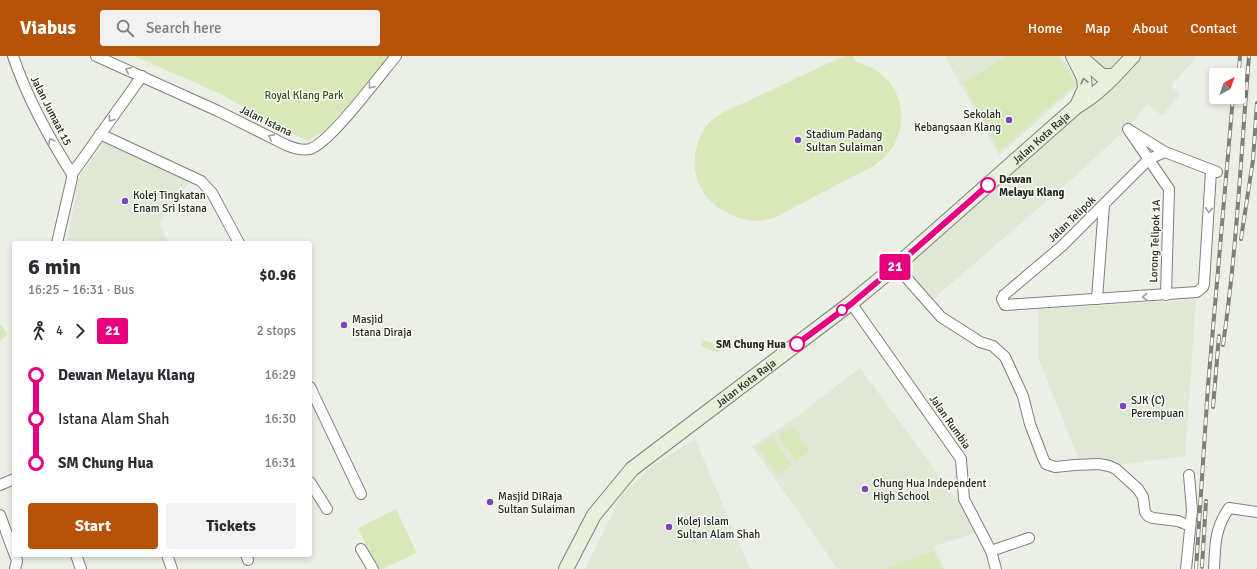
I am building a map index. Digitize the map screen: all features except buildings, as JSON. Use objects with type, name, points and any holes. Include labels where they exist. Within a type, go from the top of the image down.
[{"type":"main road","points":[[1073,56],[1084,78],[1085,88],[1077,106]]},
{"type":"main road","points":[[1079,56],[1102,76],[1114,76]]},
{"type":"main road","name":"Jalan Kota Raja","points":[[566,569],[594,515],[632,469],[851,304],[1077,106],[1089,100],[1133,56]]},
{"type":"street","name":"Jalan Jumaat 15","points":[[13,56],[19,75],[40,121],[72,174]]},
{"type":"street","name":"Jalan Istana","points":[[96,56],[142,76],[296,149],[309,149],[317,145],[348,114],[396,56]]},
{"type":"street","points":[[57,241],[72,174],[142,76]]},
{"type":"street","name":"Lorong Telipok 1A","points":[[1165,152],[1128,128],[1169,189],[1166,295]]},
{"type":"street","points":[[100,134],[201,181],[212,192],[238,241]]},
{"type":"street","points":[[1104,205],[1097,299],[1197,292],[1203,287],[1214,172],[1165,152]]},
{"type":"street","name":"Jalan Telipok","points":[[1097,299],[1005,305],[1002,299],[1004,295],[1062,246],[1149,159],[1165,152]]},
{"type":"street","points":[[896,266],[941,317],[980,342],[993,346],[1005,357],[1023,396],[1030,424],[1042,458],[1046,464],[1055,467],[1099,464],[1116,469],[1138,489],[1143,497],[1145,512],[1148,516],[1178,521],[1190,526]]},
{"type":"street","name":"Jalan Rumbia","points":[[851,304],[961,459],[964,498],[991,551],[996,569]]},
{"type":"street","points":[[312,391],[361,494]]},
{"type":"street","points":[[1186,569],[1192,501],[1189,475]]},
{"type":"street","points":[[0,485],[12,481]]},
{"type":"street","points":[[312,485],[327,509]]},
{"type":"street","points":[[1214,569],[1214,552],[1217,534],[1221,519],[1229,508],[1257,512]]},
{"type":"street","points":[[0,515],[12,548]]},
{"type":"street","points":[[991,551],[1029,538]]},
{"type":"street","points":[[361,549],[373,569]]},
{"type":"street","points":[[15,557],[17,561],[15,569]]},
{"type":"street","points":[[77,557],[81,569]]},
{"type":"street","points":[[167,557],[172,569]]},
{"type":"shaded area","name":"Sekolah Kebangsaan Klang","points":[[945,56],[1061,56],[1079,84],[999,155]]},
{"type":"shaded area","points":[[1084,56],[1126,56],[1111,72],[1103,72]]},
{"type":"shaded area","points":[[1139,56],[1197,56],[1171,86],[1180,94],[1162,116],[1148,104],[1125,130],[1072,179],[931,301],[902,267]]},
{"type":"shaded area","name":"Kolej Tingkatan Enam Sri Istana","points":[[106,141],[192,178],[159,224],[168,241],[67,241],[79,177]]},
{"type":"shaded area","name":"SJK (C) Perempuan","points":[[1196,300],[1185,456],[1119,465],[1110,461],[1079,459],[1038,357],[1039,309]]},
{"type":"shaded area","name":"Chung Hua Independent High School","points":[[860,368],[979,532],[934,546],[945,569],[838,569],[752,446],[795,418]]},
{"type":"shaded area","name":"Kolej Islam Sultan Alam Shah","points":[[695,439],[750,569],[585,569],[621,496],[652,466]]},
{"type":"green space","name":"Royal Klang Park","points":[[134,56],[391,56],[325,131],[308,140],[286,131],[221,94]]},
{"type":"green space","name":"Stadium Padang Sultan Sulaiman","points":[[844,56],[853,56],[856,62],[874,69],[892,86],[897,96],[901,107],[900,130],[896,141],[886,156],[875,165],[774,218],[756,221],[741,218],[716,206],[706,196],[699,185],[695,172],[695,158],[698,143],[707,125],[722,113]]},
{"type":"green space","name":"Sekolah Kebangsaan Klang","points":[[1008,56],[1057,56],[1075,83],[1000,151],[963,83]]},
{"type":"green space","points":[[0,324],[8,334],[0,341]]},
{"type":"green space","points":[[703,340],[721,347],[719,353],[701,346]]},
{"type":"green space","points":[[793,426],[810,451],[796,461],[778,435]]},
{"type":"green space","points":[[772,437],[792,465],[778,475],[758,447]]},
{"type":"green space","points":[[396,509],[417,553],[382,569],[377,569],[358,528]]},
{"type":"green space","points":[[933,551],[941,569],[883,569]]},
{"type":"railway","points":[[1239,68],[1240,56]]},
{"type":"railway","points":[[1223,345],[1232,273],[1249,56]]},
{"type":"railway","points":[[1241,239],[1253,160],[1257,103]]},
{"type":"railway","points":[[1196,569],[1208,386],[1232,104]]},
{"type":"railway","points":[[1213,407],[1219,336]]},
{"type":"railway","points":[[1202,567],[1206,501]]},
{"type":"bus line","name":"21","points":[[797,344],[851,304],[988,185]]},
{"type":"place","name":"Sekolah Kebangsaan Klang","points":[[1009,120]]},
{"type":"place","name":"Stadium Padang Sultan Sulaiman","points":[[798,140]]},
{"type":"place","name":"Dewan Melayu Klang","points":[[988,185]]},
{"type":"place","name":"Kolej Tingkatan Enam Sri Istana","points":[[125,201]]},
{"type":"place","name":"Masjid Istana Diraja","points":[[344,325]]},
{"type":"place","name":"SM Chung Hua","points":[[797,344]]},
{"type":"place","name":"SJK (C) Perempuan","points":[[1123,406]]},
{"type":"place","name":"Chung Hua Independent High School","points":[[865,489]]},
{"type":"place","name":"Masjid DiRaja Sultan Sulaiman","points":[[490,502]]},
{"type":"place","name":"Kolej Islam Sultan Alam Shah","points":[[669,527]]}]
